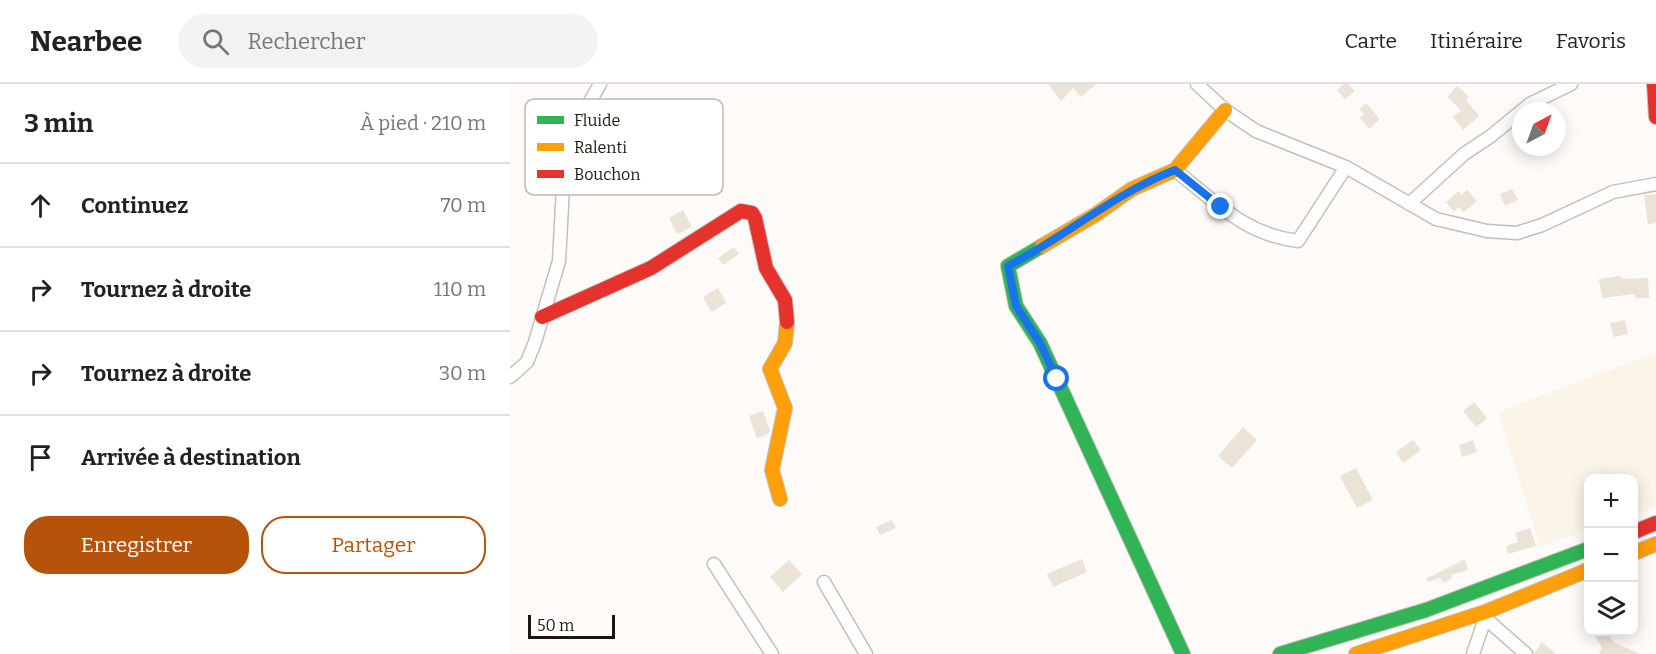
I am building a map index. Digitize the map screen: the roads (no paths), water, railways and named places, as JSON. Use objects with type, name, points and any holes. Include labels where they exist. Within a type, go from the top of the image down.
[{"type":"street","points":[[591,99],[600,84]]},
{"type":"street","points":[[1197,84],[1225,110],[1266,136],[1346,167],[1436,219],[1487,231],[1517,233],[1542,225],[1613,192],[1656,184]]},
{"type":"street","points":[[1409,204],[1464,154],[1491,136],[1530,104],[1571,84]]},
{"type":"street","points":[[1654,84],[1656,117]]},
{"type":"street","points":[[1183,654],[1040,343],[1016,306],[1008,266],[1095,215],[1132,189],[1175,170],[1225,110]]},
{"type":"street","points":[[1175,170],[1255,230],[1275,238],[1298,241],[1346,167]]},
{"type":"street","points":[[510,377],[527,362],[559,261],[562,195]]},
{"type":"street","points":[[542,317],[651,268],[741,211],[752,213],[766,268],[784,300],[788,313],[785,343],[770,369],[785,408],[783,427],[774,452],[772,470],[780,499]]},
{"type":"street","points":[[1638,530],[1656,523]]},
{"type":"street","points":[[1638,551],[1656,544]]},
{"type":"street","points":[[1280,654],[1426,610],[1584,551]]},
{"type":"street","points":[[714,564],[772,654]]},
{"type":"street","points":[[1356,654],[1486,614],[1584,572]]},
{"type":"street","points":[[824,582],[866,654]]},
{"type":"street","points":[[1473,654],[1486,614]]},
{"type":"street","points":[[1486,614],[1526,654]]}]
